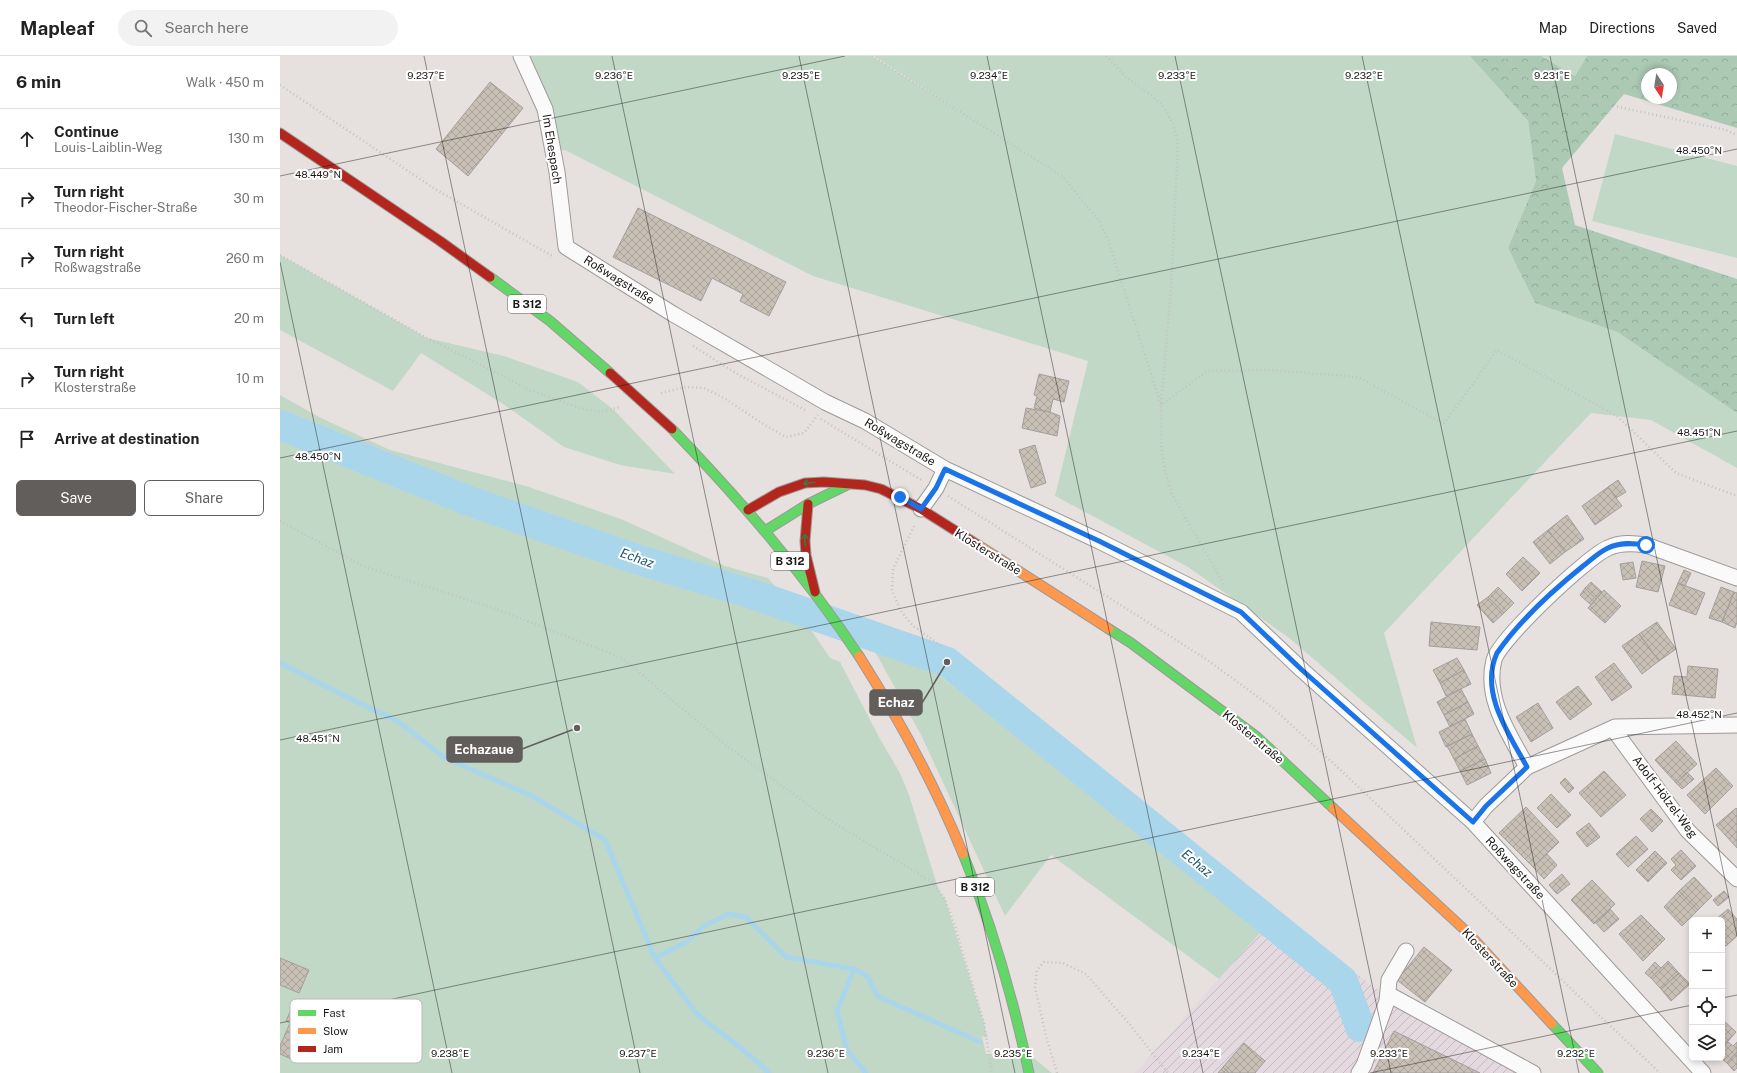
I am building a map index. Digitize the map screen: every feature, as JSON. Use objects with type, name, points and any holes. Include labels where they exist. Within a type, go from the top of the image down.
[{"type":"main road","name":"B 312","points":[[280,133],[440,241],[543,316],[610,373],[672,429],[748,510],[814,592],[826,608],[892,712],[941,807],[992,931],[1004,971],[1029,1073]]},
{"type":"main road","name":"Klosterstraße","points":[[748,510],[763,500],[790,487],[805,483],[824,482],[848,485],[865,485],[881,489],[921,509],[1131,643],[1257,737],[1467,932],[1598,1073]]},
{"type":"main road","name":"Klosterstraße","points":[[765,531],[808,504],[848,485]]},
{"type":"main road","points":[[808,504],[805,541],[806,555],[814,592]]},
{"type":"street","name":"Im Ehespach","points":[[521,56],[545,109],[557,172],[566,247]]},
{"type":"street","name":"Roßwagstraße","points":[[566,247],[673,314],[825,402],[866,421],[945,469],[1099,541],[1241,612],[1302,670],[1473,822],[1703,1073]]},
{"type":"street","points":[[921,509],[936,488],[945,469]]},
{"type":"street","points":[[1527,767],[1496,708],[1493,685],[1494,660],[1502,646],[1530,615],[1558,588],[1608,548],[1620,544],[1633,543],[1646,545],[1737,578]]},
{"type":"street","points":[[1473,822],[1486,806],[1527,767],[1614,727],[1737,725]]},
{"type":"street","name":"Adolf-Hölzel-Weg","points":[[1614,727],[1688,831],[1737,879]]},
{"type":"street","points":[[1362,1069],[1388,1001],[1389,980],[1406,951]]},
{"type":"street","points":[[1388,994],[1533,1073]]},
{"type":"path","points":[[872,56],[1063,177],[1100,222],[1108,240],[1161,405]]},
{"type":"path","points":[[1106,56],[1126,76],[1156,99],[1166,111],[1173,124],[1178,142],[1171,289],[1161,405],[1161,444],[1165,471],[1172,494],[1241,612]]},
{"type":"path","points":[[1502,56],[1520,73],[1551,89],[1624,108],[1726,130],[1737,135]]},
{"type":"path","points":[[280,85],[435,189]]},
{"type":"path","points":[[280,255],[427,338]]},
{"type":"path","points":[[1161,405],[1207,371],[1269,370],[1358,377],[1444,424],[1497,350],[1617,416],[1676,473],[1737,496]]},
{"type":"path","points":[[848,434],[1206,659],[1273,708],[1347,776],[1660,1073]]},
{"type":"path","points":[[921,509],[910,536],[893,569],[892,590],[900,610],[913,626],[943,647]]},
{"type":"path","points":[[280,521],[363,566],[496,609],[622,658],[726,745],[826,818],[932,882],[945,899],[956,931],[984,1023],[992,1073]]},
{"type":"path","points":[[1057,1073],[1046,1036],[1035,987],[1037,970],[1044,962],[1063,963],[1086,974],[1131,1026],[1168,1073]]},
{"type":"shaded area","points":[[1277,913],[1379,991],[1531,1073],[1135,1073]]},
{"type":"green space","points":[[521,56],[872,56],[967,116],[874,56],[1470,56],[1528,121],[1536,181],[1508,248],[1535,303],[1617,332],[1737,413],[1737,468],[1651,420],[1591,413],[1384,633],[1417,748],[1288,637],[1188,567],[1055,496],[1088,361],[813,276],[565,150],[552,152]]},
{"type":"green space","points":[[1470,56],[1541,56],[1575,76],[1587,56],[1737,56],[1737,128],[1657,104],[1677,104],[1677,68],[1641,68],[1641,99],[1624,94],[1562,168],[1575,225],[1737,279],[1737,413],[1617,332],[1535,303],[1508,248],[1536,181],[1528,121]]},
{"type":"green space","points":[[1541,56],[1587,56],[1575,76]]},
{"type":"green space","points":[[1615,134],[1737,166],[1737,258],[1592,221]]},
{"type":"green space","points":[[280,255],[427,338],[504,356],[578,382],[614,410],[675,474],[620,465],[564,447],[503,404],[421,353],[393,391],[280,330]]},
{"type":"green space","points":[[280,395],[319,417],[390,450],[526,486],[621,519],[725,566],[768,578],[809,627],[830,658],[840,662],[879,737],[900,773],[909,795],[939,891],[945,899],[984,1023],[987,1038],[982,1036],[986,1054],[1029,1054],[1052,1073],[280,1073]]},
{"type":"green space","points":[[873,648],[920,661],[1266,926],[1219,979],[1051,855],[1005,916],[921,735]]},
{"type":"building","points":[[490,82],[523,108],[468,176],[436,149]]},
{"type":"building","points":[[638,208],[786,282],[769,316],[740,301],[743,294],[712,278],[701,301],[613,257]]},
{"type":"building","points":[[1039,374],[1069,381],[1064,402],[1053,399],[1050,412],[1034,408],[1037,396],[1034,395]]},
{"type":"building","points":[[1026,408],[1050,412],[1060,416],[1057,436],[1022,428]]},
{"type":"building","points":[[1035,445],[1046,483],[1031,488],[1019,450]]},
{"type":"building","points":[[1618,480],[1626,492],[1616,498],[1608,487]]},
{"type":"building","points":[[1608,487],[1622,506],[1595,525],[1582,506]]},
{"type":"building","points":[[1567,515],[1584,539],[1565,552],[1548,530]]},
{"type":"building","points":[[1548,530],[1565,552],[1550,564],[1533,542]]},
{"type":"building","points":[[1523,557],[1540,573],[1522,591],[1506,574]]},
{"type":"building","points":[[1642,561],[1665,566],[1658,592],[1636,587]]},
{"type":"building","points":[[1633,562],[1636,578],[1623,580],[1620,564]]},
{"type":"building","points":[[1684,570],[1691,573],[1685,586],[1678,583]]},
{"type":"building","points":[[1591,582],[1602,592],[1596,599],[1585,588]]},
{"type":"building","points":[[1678,583],[1705,593],[1696,615],[1669,605]]},
{"type":"building","points":[[1498,587],[1514,603],[1504,613],[1488,597]]},
{"type":"building","points":[[1721,587],[1734,592],[1722,622],[1709,618]]},
{"type":"building","points":[[1585,588],[1596,599],[1591,605],[1580,595]]},
{"type":"building","points":[[1604,590],[1621,606],[1605,623],[1588,608]]},
{"type":"building","points":[[1734,592],[1737,593],[1737,622],[1735,628],[1722,622]]},
{"type":"building","points":[[1488,597],[1504,613],[1493,623],[1477,605]]},
{"type":"building","points":[[1431,622],[1480,627],[1477,650],[1429,646]]},
{"type":"building","points":[[1657,622],[1676,649],[1659,661],[1639,634]]},
{"type":"building","points":[[1639,634],[1659,661],[1642,674],[1622,646]]},
{"type":"building","points":[[1457,658],[1464,670],[1440,683],[1433,670]]},
{"type":"building","points":[[1614,663],[1632,687],[1612,701],[1595,677]]},
{"type":"building","points":[[1688,666],[1718,669],[1715,698],[1672,694],[1674,676],[1687,677]]},
{"type":"building","points":[[1464,670],[1471,684],[1446,696],[1440,683]]},
{"type":"building","points":[[1578,686],[1592,704],[1570,720],[1556,702]]},
{"type":"building","points":[[1461,689],[1468,702],[1444,715],[1437,702]]},
{"type":"building","points":[[1468,702],[1474,714],[1450,727],[1444,715]]},
{"type":"building","points":[[1538,703],[1553,728],[1531,742],[1516,717]]},
{"type":"building","points":[[1465,719],[1472,734],[1446,747],[1439,732]]},
{"type":"building","points":[[1472,734],[1478,746],[1454,759],[1447,746]]},
{"type":"building","points":[[1676,741],[1697,764],[1676,783],[1655,760]]},
{"type":"building","points":[[1478,746],[1485,759],[1460,771],[1454,759]]},
{"type":"building","points":[[1485,759],[1491,773],[1467,785],[1460,771]]},
{"type":"building","points":[[1716,768],[1733,786],[1705,814],[1687,795]]},
{"type":"building","points":[[1604,771],[1626,795],[1601,817],[1579,793]]},
{"type":"building","points":[[1687,772],[1694,779],[1682,789],[1676,783]]},
{"type":"building","points":[[1565,778],[1574,788],[1569,793],[1560,783]]},
{"type":"building","points":[[1551,794],[1571,815],[1557,828],[1537,808]]},
{"type":"building","points":[[1526,807],[1559,842],[1533,867],[1499,833]]},
{"type":"building","points":[[1736,808],[1737,809],[1737,848],[1716,825]]},
{"type":"building","points":[[1651,809],[1663,821],[1652,832],[1640,819]]},
{"type":"building","points":[[1589,823],[1600,837],[1587,847],[1576,833]]},
{"type":"building","points":[[1636,836],[1648,849],[1628,867],[1616,854]]},
{"type":"building","points":[[1681,850],[1696,866],[1681,880],[1671,870],[1676,865],[1671,859]]},
{"type":"building","points":[[1655,851],[1667,863],[1648,882],[1636,870]]},
{"type":"building","points":[[1547,854],[1557,865],[1544,879],[1533,867]]},
{"type":"building","points":[[1562,874],[1570,884],[1557,894],[1549,885]]},
{"type":"building","points":[[1694,877],[1712,896],[1698,910],[1679,891]]},
{"type":"building","points":[[1592,880],[1615,904],[1594,924],[1571,900]]},
{"type":"building","points":[[1679,891],[1698,910],[1691,917],[1689,917],[1689,919],[1682,926],[1664,907]]},
{"type":"building","points":[[1724,891],[1729,897],[1718,906],[1713,900]]},
{"type":"building","points":[[1610,909],[1619,919],[1604,932],[1595,922]]},
{"type":"building","points":[[1728,909],[1737,919],[1737,936],[1726,946],[1725,917],[1719,917]]},
{"type":"building","points":[[1641,915],[1665,939],[1643,961],[1619,934]]},
{"type":"building","points":[[1424,947],[1452,970],[1425,1002],[1397,980]]},
{"type":"building","points":[[280,958],[309,970],[299,993],[280,985]]},
{"type":"building","points":[[1668,961],[1679,973],[1661,989],[1651,978]]},
{"type":"building","points":[[1655,962],[1661,968],[1651,978],[1645,973]]},
{"type":"building","points":[[1679,973],[1689,983],[1689,985],[1671,1001],[1661,989]]},
{"type":"building","points":[[290,1012],[290,1023],[286,1021]]},
{"type":"building","points":[[1725,1022],[1736,1032],[1725,1045]]},
{"type":"building","points":[[290,1023],[290,1059],[280,1054],[280,1046]]},
{"type":"building","points":[[1394,1031],[1480,1073],[1373,1073]]},
{"type":"building","points":[[1728,1042],[1733,1046],[1737,1042],[1737,1052],[1727,1063],[1725,1061],[1725,1045]]},
{"type":"building","points":[[1244,1043],[1265,1061],[1255,1073],[1229,1073],[1223,1067]]},
{"type":"building","points":[[1737,1052],[1737,1068],[1734,1071],[1727,1063]]},
{"type":"building","points":[[1223,1067],[1229,1073],[1218,1073]]},
{"type":"waterway","name":"Echaz","points":[[280,425],[469,501],[636,559],[752,594],[947,662],[1343,981],[1360,1027]]},
{"type":"waterway","points":[[280,663],[399,722],[445,758],[532,796],[605,840],[655,958],[697,1014],[752,1057],[769,1073]]},
{"type":"waterway","points":[[655,958],[688,941],[704,926],[728,914],[746,917],[786,957],[854,969],[868,977],[877,996],[980,1042]]},
{"type":"waterway","points":[[854,969],[837,1011],[847,1050],[866,1073]]},
{"type":"traffic: fast","points":[[490,277],[550,321],[610,373]]},
{"type":"traffic: fast","points":[[672,429],[747,510],[794,566],[859,656]]},
{"type":"traffic: fast","points":[[765,531],[808,504],[847,485]]},
{"type":"traffic: fast","points":[[1109,629],[1131,643],[1257,737],[1333,808]]},
{"type":"traffic: fast","points":[[963,854],[974,881],[1001,962],[1029,1073]]},
{"type":"traffic: fast","points":[[1552,1024],[1598,1073]]},
{"type":"traffic: slow","points":[[978,545],[1109,629]]},
{"type":"traffic: slow","points":[[859,656],[916,753],[941,803],[963,854]]},
{"type":"traffic: slow","points":[[1333,808],[1467,932],[1552,1024]]},
{"type":"traffic: jam","points":[[280,133],[440,241],[490,277]]},
{"type":"traffic: jam","points":[[610,373],[672,429]]},
{"type":"traffic: jam","points":[[748,510],[779,492],[805,483],[824,482],[865,485],[881,489],[921,509],[978,545]]},
{"type":"traffic: jam","points":[[808,504],[805,541],[806,555],[815,592]]},
{"type":"place","name":"Echaz","points":[[947,662]]},
{"type":"place","name":"Echazaue","points":[[577,728]]},
{"type":"route","points":[[900,497],[921,509],[936,488],[945,469],[1099,541],[1241,612],[1302,670],[1408,766],[1473,822],[1486,806],[1527,767],[1496,708],[1493,672],[1494,660],[1497,653],[1530,615],[1577,571],[1599,554],[1608,548],[1620,544],[1633,543],[1646,545]]}]
